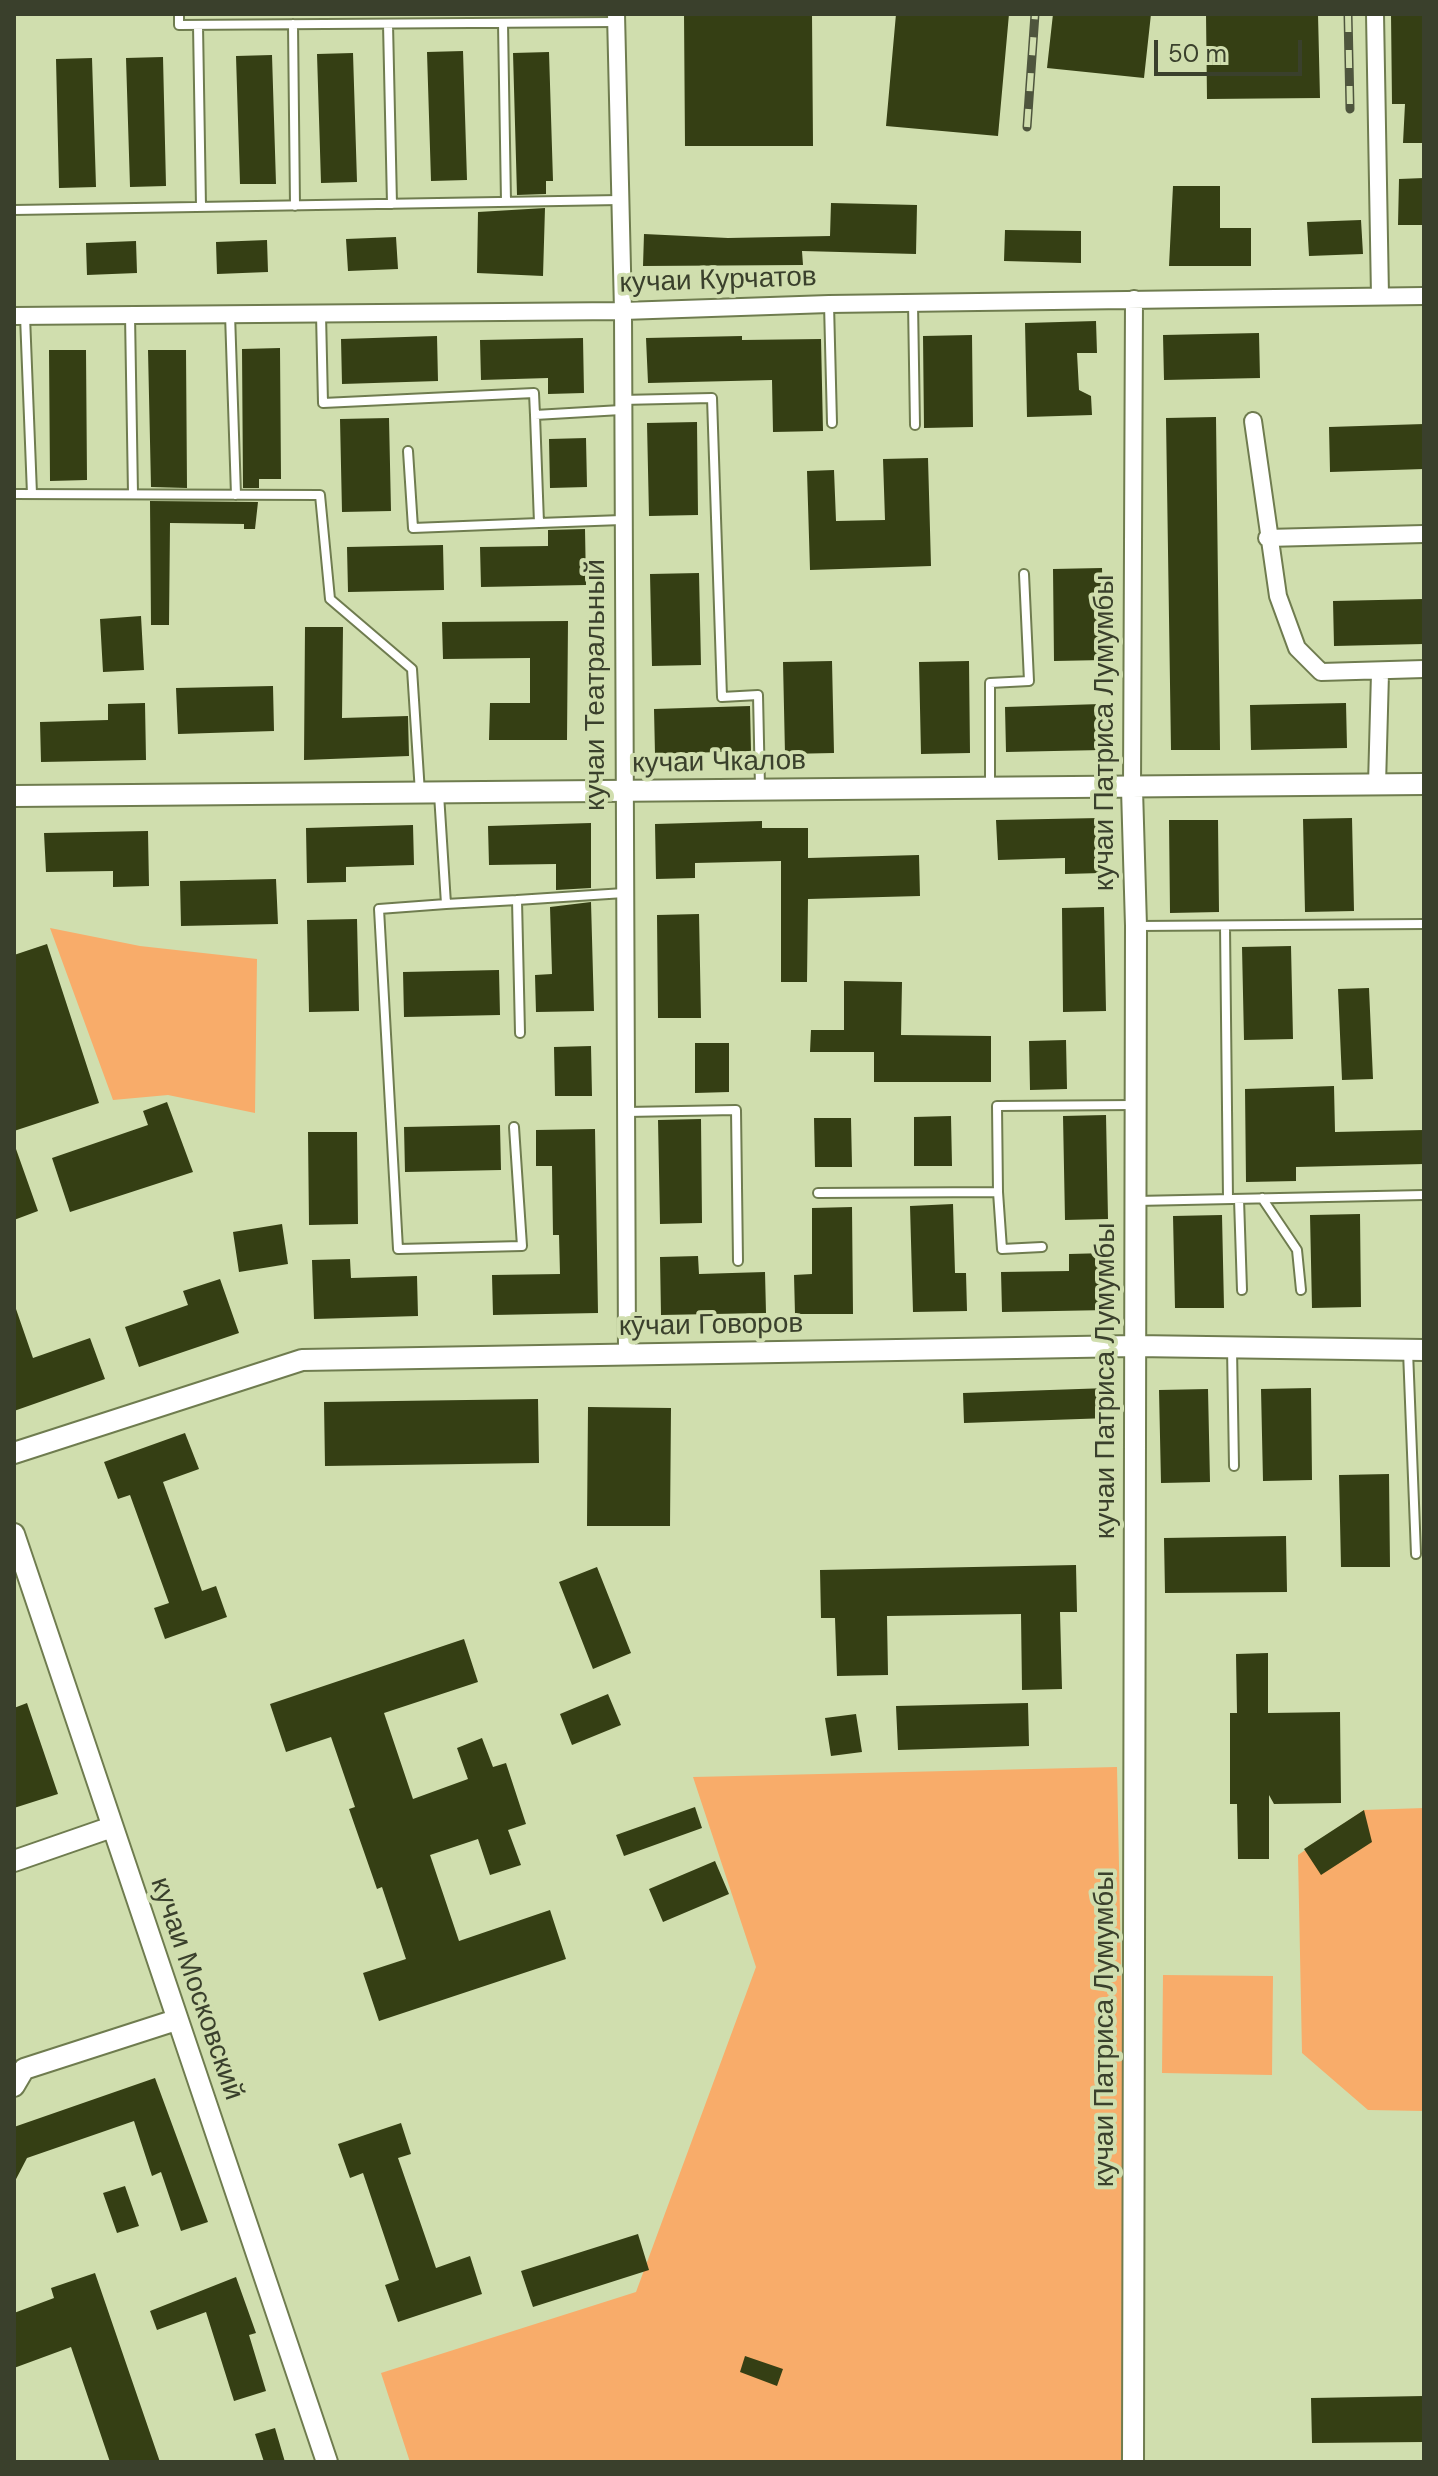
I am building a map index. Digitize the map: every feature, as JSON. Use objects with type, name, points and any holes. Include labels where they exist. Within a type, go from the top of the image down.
[{"type":"street","points":[[1375,14],[1380,296]]},
{"type":"street","name":"кучаи Театральный","points":[[616,18],[623,311],[627,1355]]},
{"type":"street","name":"кучаи Курчатов","points":[[19,316],[623,311],[913,302],[1424,296]]},
{"type":"street","name":"кучаи Патриса Лумумбы","points":[[1133,2462],[1134,299]]},
{"type":"street","points":[[1253,421],[1267,538],[1278,596],[1297,648],[1321,672],[1380,673],[1424,669]]},
{"type":"street","points":[[1267,538],[1424,534]]},
{"type":"street","points":[[1377,785],[1380,673]]},
{"type":"street","name":"кучаи Чкалов","points":[[14,796],[1132,789],[1424,784]]},
{"type":"street","name":"кӯчаи Говоров","points":[[14,1453],[302,1360],[1135,1346],[1416,1350]]},
{"type":"street","name":"кучаи Московский","points":[[14,1534],[327,2462]]},
{"type":"street","points":[[14,1861],[112,1827]]},
{"type":"street","points":[[19,2078],[176,2020]]},
{"type":"lane","points":[[179,14],[179,25],[503,23],[616,18]]},
{"type":"lane","points":[[503,23],[506,202]]},
{"type":"lane","points":[[293,24],[295,206]]},
{"type":"lane","points":[[388,24],[392,204]]},
{"type":"lane","points":[[198,25],[201,207]]},
{"type":"lane","points":[[14,210],[620,200]]},
{"type":"lane","points":[[913,302],[915,425]]},
{"type":"lane","points":[[829,304],[832,423]]},
{"type":"lane","points":[[321,313],[323,403],[534,393],[539,523]]},
{"type":"lane","points":[[230,314],[236,495]]},
{"type":"lane","points":[[130,315],[133,494]]},
{"type":"lane","points":[[19,316],[32,494]]},
{"type":"lane","points":[[535,415],[712,398],[722,697],[758,695],[760,790]]},
{"type":"lane","points":[[408,451],[413,528],[622,520]]},
{"type":"lane","points":[[14,494],[320,495],[330,599],[412,669],[446,904]]},
{"type":"lane","points":[[990,788],[990,683],[1029,681],[1024,574]]},
{"type":"lane","points":[[514,1127],[522,1246],[398,1249],[379,909],[624,893]]},
{"type":"lane","points":[[517,900],[520,1033]]},
{"type":"lane","points":[[1136,926],[1424,924]]},
{"type":"lane","points":[[1225,926],[1228,1199]]},
{"type":"lane","points":[[1042,1247],[1002,1249],[997,1106],[1135,1105]]},
{"type":"lane","points":[[626,1112],[736,1110],[738,1261]]},
{"type":"lane","points":[[818,1193],[998,1192]]},
{"type":"lane","points":[[1135,1201],[1424,1195]]},
{"type":"lane","points":[[1262,1198],[1297,1250],[1301,1290]]},
{"type":"lane","points":[[1239,1199],[1242,1290]]},
{"type":"lane","points":[[1232,1348],[1234,1466]]},
{"type":"lane","points":[[1416,1350],[1416,1554]]},
{"type":"shaded area","points":[[50,928],[140,946],[257,959],[255,1113],[168,1095],[113,1100]]},
{"type":"shaded area","points":[[1117,1767],[1131,2462],[410,2462],[381,2373],[636,2292],[756,1967],[693,1777]]},
{"type":"shaded area","points":[[1424,1808],[1424,2111],[1368,2110],[1302,2053],[1298,1855],[1364,1810]]},
{"type":"shaded area","points":[[1163,1975],[1273,1976],[1272,2075],[1162,2073]]},
{"type":"building","points":[[684,14],[812,14],[813,146],[685,146]]},
{"type":"building","points":[[896,14],[1009,14],[998,136],[886,126]]},
{"type":"building","points":[[1053,14],[1151,14],[1144,78],[1047,68]]},
{"type":"building","points":[[1206,14],[1318,14],[1320,98],[1207,99]]},
{"type":"building","points":[[1391,14],[1424,14],[1424,143],[1403,143],[1405,104],[1392,104]]},
{"type":"building","points":[[463,51],[467,180],[431,181],[427,52]]},
{"type":"building","points":[[549,52],[553,181],[546,181],[546,194],[517,195],[513,53]]},
{"type":"building","points":[[353,53],[357,182],[321,183],[317,54]]},
{"type":"building","points":[[272,55],[276,184],[240,184],[236,56]]},
{"type":"building","points":[[163,57],[166,186],[130,187],[126,58]]},
{"type":"building","points":[[92,58],[96,187],[59,188],[56,59]]},
{"type":"building","points":[[1424,178],[1424,225],[1398,225],[1399,179]]},
{"type":"building","points":[[1173,186],[1220,186],[1220,228],[1251,228],[1251,266],[1169,266]]},
{"type":"building","points":[[831,203],[917,205],[916,254],[802,251],[803,265],[643,266],[644,234],[728,238],[830,236]]},
{"type":"building","points":[[545,208],[543,276],[477,273],[478,212]]},
{"type":"building","points":[[1361,220],[1363,254],[1309,256],[1307,222]]},
{"type":"building","points":[[1005,230],[1081,231],[1081,263],[1004,261]]},
{"type":"building","points":[[396,237],[398,269],[348,271],[346,239]]},
{"type":"building","points":[[267,240],[268,272],[217,274],[216,242]]},
{"type":"building","points":[[136,241],[137,273],[87,275],[86,243]]},
{"type":"building","points":[[1096,321],[1097,353],[1077,353],[1079,390],[1091,396],[1092,415],[1027,417],[1025,323]]},
{"type":"building","points":[[1259,333],[1260,378],[1164,380],[1163,335]]},
{"type":"building","points":[[972,335],[973,427],[924,428],[923,336]]},
{"type":"building","points":[[437,336],[438,381],[342,384],[341,339]]},
{"type":"building","points":[[742,336],[742,340],[821,339],[823,431],[773,432],[772,380],[648,383],[646,338]]},
{"type":"building","points":[[583,338],[584,393],[548,394],[548,378],[481,380],[480,340]]},
{"type":"building","points":[[280,348],[281,479],[259,479],[259,488],[243,488],[242,349]]},
{"type":"building","points":[[49,350],[86,350],[87,480],[50,481]]},
{"type":"building","points":[[148,350],[186,350],[187,488],[151,487]]},
{"type":"building","points":[[1216,417],[1220,750],[1171,750],[1166,418]]},
{"type":"building","points":[[389,418],[391,511],[342,512],[340,419]]},
{"type":"building","points":[[697,422],[698,515],[649,516],[647,423]]},
{"type":"building","points":[[1424,424],[1424,469],[1330,472],[1329,427]]},
{"type":"building","points":[[586,438],[587,487],[550,488],[549,439]]},
{"type":"building","points":[[928,458],[931,566],[810,570],[807,471],[834,470],[836,521],[885,520],[883,459]]},
{"type":"building","points":[[150,501],[258,502],[255,529],[244,529],[244,524],[170,523],[169,625],[151,625]]},
{"type":"building","points":[[585,529],[586,585],[481,587],[480,547],[548,546],[548,530]]},
{"type":"building","points":[[443,545],[444,590],[348,592],[347,547]]},
{"type":"building","points":[[1102,568],[1104,660],[1054,661],[1053,569]]},
{"type":"building","points":[[699,573],[701,665],[652,666],[650,574]]},
{"type":"building","points":[[1424,599],[1424,644],[1334,646],[1333,601]]},
{"type":"building","points":[[141,616],[144,670],[103,672],[100,619]]},
{"type":"building","points":[[568,621],[567,740],[489,740],[490,703],[530,703],[530,658],[443,659],[442,622]]},
{"type":"building","points":[[305,627],[343,627],[342,718],[408,716],[409,756],[304,760]]},
{"type":"building","points":[[832,661],[834,753],[785,754],[783,662]]},
{"type":"building","points":[[969,661],[970,753],[921,754],[919,662]]},
{"type":"building","points":[[273,686],[274,731],[178,734],[176,688]]},
{"type":"building","points":[[145,703],[146,760],[41,762],[40,722],[108,720],[108,704]]},
{"type":"building","points":[[1346,703],[1347,748],[1251,750],[1250,705]]},
{"type":"building","points":[[1101,704],[1102,750],[1006,752],[1005,707]]},
{"type":"building","points":[[750,706],[751,751],[655,754],[654,709]]},
{"type":"building","points":[[1100,818],[1101,873],[1065,874],[1065,858],[998,860],[996,820]]},
{"type":"building","points":[[1352,818],[1354,911],[1305,912],[1303,819]]},
{"type":"building","points":[[1169,820],[1218,820],[1219,912],[1170,913]]},
{"type":"building","points":[[762,821],[762,828],[808,828],[808,858],[919,855],[920,896],[808,899],[807,982],[781,982],[781,861],[695,863],[695,878],[656,879],[655,824]]},
{"type":"building","points":[[591,823],[591,888],[556,890],[556,864],[489,865],[488,826]]},
{"type":"building","points":[[413,825],[414,865],[346,867],[346,882],[307,883],[306,828]]},
{"type":"building","points":[[148,831],[149,886],[113,887],[113,871],[46,872],[44,833]]},
{"type":"building","points":[[276,879],[278,924],[181,926],[180,881]]},
{"type":"building","points":[[591,902],[594,1011],[536,1012],[535,975],[552,974],[550,907]]},
{"type":"building","points":[[1104,907],[1106,1011],[1063,1012],[1062,908]]},
{"type":"building","points":[[699,914],[701,1018],[658,1018],[657,915]]},
{"type":"building","points":[[357,919],[359,1011],[309,1012],[307,920]]},
{"type":"building","points":[[47,944],[99,1103],[14,1131],[14,955]]},
{"type":"building","points":[[1291,946],[1293,1039],[1244,1040],[1242,947]]},
{"type":"building","points":[[499,970],[500,1015],[404,1017],[403,972]]},
{"type":"building","points":[[844,981],[902,982],[901,1035],[991,1036],[991,1082],[874,1082],[874,1052],[810,1052],[811,1030],[844,1030]]},
{"type":"building","points":[[1369,988],[1373,1079],[1342,1080],[1338,989]]},
{"type":"building","points":[[1066,1040],[1067,1089],[1030,1090],[1029,1041]]},
{"type":"building","points":[[695,1043],[729,1043],[729,1092],[695,1093]]},
{"type":"building","points":[[591,1046],[592,1096],[555,1096],[554,1047]]},
{"type":"building","points":[[1334,1086],[1335,1132],[1424,1130],[1424,1164],[1296,1167],[1296,1181],[1246,1182],[1245,1089]]},
{"type":"building","points":[[167,1102],[193,1172],[70,1212],[52,1158],[148,1125],[143,1111]]},
{"type":"building","points":[[1106,1115],[1108,1219],[1065,1220],[1063,1116]]},
{"type":"building","points":[[951,1116],[952,1166],[914,1166],[914,1117]]},
{"type":"building","points":[[814,1118],[851,1118],[852,1167],[815,1167]]},
{"type":"building","points":[[701,1119],[702,1223],[660,1224],[658,1120]]},
{"type":"building","points":[[500,1125],[501,1170],[405,1172],[404,1127]]},
{"type":"building","points":[[595,1129],[598,1313],[493,1315],[492,1275],[560,1274],[559,1235],[553,1235],[552,1166],[536,1166],[536,1130]]},
{"type":"building","points":[[308,1132],[357,1132],[358,1224],[309,1225]]},
{"type":"building","points":[[14,1150],[38,1211],[14,1220]]},
{"type":"building","points":[[953,1204],[955,1273],[966,1273],[967,1311],[913,1312],[910,1206]]},
{"type":"building","points":[[852,1207],[853,1314],[795,1314],[794,1275],[812,1274],[812,1208]]},
{"type":"building","points":[[1360,1214],[1361,1307],[1312,1308],[1310,1215]]},
{"type":"building","points":[[1222,1215],[1224,1308],[1175,1308],[1173,1216]]},
{"type":"building","points":[[282,1224],[288,1264],[239,1272],[233,1232]]},
{"type":"building","points":[[1107,1253],[1108,1310],[1002,1312],[1001,1272],[1069,1271],[1069,1254]]},
{"type":"building","points":[[698,1256],[699,1274],[765,1272],[766,1313],[661,1315],[660,1257]]},
{"type":"building","points":[[350,1259],[351,1278],[417,1276],[418,1316],[314,1319],[312,1260]]},
{"type":"building","points":[[220,1279],[239,1333],[139,1367],[125,1327],[188,1305],[183,1291]]},
{"type":"building","points":[[16,1309],[33,1358],[90,1338],[105,1379],[14,1411]]},
{"type":"building","points":[[1108,1388],[1109,1418],[964,1423],[963,1393]]},
{"type":"building","points":[[1311,1388],[1312,1480],[1263,1481],[1261,1389]]},
{"type":"building","points":[[1208,1389],[1210,1482],[1161,1483],[1159,1390]]},
{"type":"building","points":[[538,1399],[539,1463],[325,1466],[324,1402]]},
{"type":"building","points":[[588,1407],[671,1408],[670,1526],[587,1526]]},
{"type":"building","points":[[185,1433],[199,1469],[163,1482],[202,1591],[216,1586],[227,1617],[165,1639],[154,1608],[169,1603],[130,1495],[118,1499],[104,1462]]},
{"type":"building","points":[[1389,1474],[1390,1567],[1341,1567],[1339,1475]]},
{"type":"building","points":[[1286,1536],[1287,1592],[1165,1593],[1164,1538]]},
{"type":"building","points":[[1076,1565],[1077,1612],[1060,1612],[1062,1689],[1022,1690],[1021,1614],[887,1616],[888,1675],[837,1676],[835,1618],[821,1618],[820,1570]]},
{"type":"building","points":[[597,1567],[631,1653],[593,1669],[559,1582]]},
{"type":"building","points":[[464,1639],[478,1682],[384,1713],[413,1799],[468,1779],[457,1748],[482,1738],[493,1767],[506,1763],[526,1824],[508,1830],[521,1865],[490,1875],[478,1839],[430,1855],[459,1941],[550,1910],[566,1959],[379,2021],[363,1973],[406,1959],[382,1887],[377,1889],[349,1809],[355,1807],[331,1737],[286,1752],[270,1704]]},
{"type":"building","points":[[1268,1653],[1268,1713],[1340,1712],[1341,1803],[1274,1804],[1269,1795],[1269,1859],[1238,1859],[1237,1804],[1230,1804],[1230,1713],[1237,1713],[1236,1654]]},
{"type":"building","points":[[608,1694],[621,1725],[572,1745],[560,1714]]},
{"type":"building","points":[[27,1703],[58,1794],[14,1808],[14,1708]]},
{"type":"building","points":[[1028,1703],[1029,1746],[898,1750],[896,1706]]},
{"type":"building","points":[[856,1714],[862,1752],[831,1756],[825,1718]]},
{"type":"building","points":[[695,1807],[702,1828],[624,1856],[616,1835]]},
{"type":"building","points":[[1364,1810],[1372,1842],[1321,1875],[1304,1849]]},
{"type":"building","points":[[715,1861],[729,1894],[663,1922],[649,1889]]},
{"type":"building","points":[[155,2078],[208,2222],[181,2231],[161,2172],[152,2176],[134,2121],[27,2158],[14,2183],[14,2127]]},
{"type":"building","points":[[401,2123],[411,2154],[398,2158],[436,2268],[470,2256],[482,2294],[398,2322],[385,2285],[399,2280],[363,2173],[350,2178],[338,2144]]},
{"type":"building","points":[[125,2186],[139,2226],[117,2233],[103,2193]]},
{"type":"building","points":[[638,2234],[649,2270],[533,2307],[521,2271]]},
{"type":"building","points":[[95,2273],[160,2462],[110,2462],[71,2347],[14,2368],[14,2313],[54,2298],[51,2288]]},
{"type":"building","points":[[236,2277],[256,2333],[249,2335],[266,2391],[234,2401],[206,2312],[157,2330],[150,2311]]},
{"type":"building","points":[[745,2356],[783,2369],[777,2386],[740,2372]]},
{"type":"building","points":[[1424,2396],[1424,2442],[1312,2443],[1311,2398]]},
{"type":"building","points":[[275,2428],[285,2462],[264,2462],[255,2434]]},
{"type":"railway","points":[[1027,127],[1035,14]]},
{"type":"railway","points":[[1348,14],[1350,109]]}]
